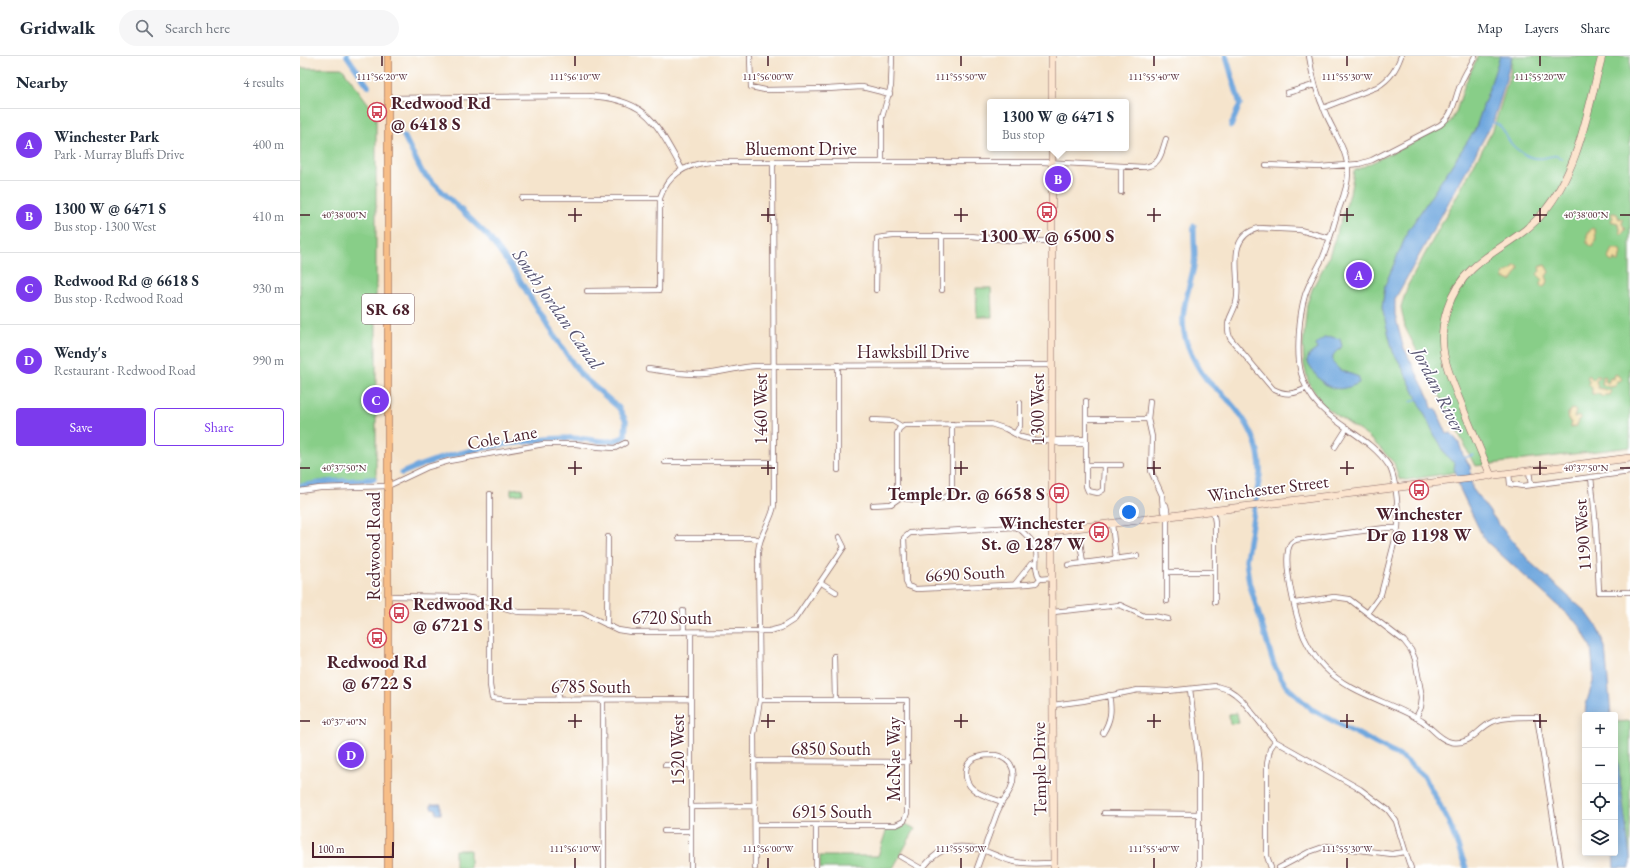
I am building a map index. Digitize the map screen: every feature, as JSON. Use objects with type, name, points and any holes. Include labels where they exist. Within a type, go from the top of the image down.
[{"type":"main road","name":"Redwood Road","points":[[388,56],[388,868]]},
{"type":"main road","points":[[1052,56],[1052,99]]},
{"type":"main road","points":[[1491,476],[1450,378],[1444,354],[1444,320],[1452,298],[1460,283],[1472,269],[1531,225],[1543,213],[1556,196],[1574,158],[1602,56]]},
{"type":"main road","name":"1300 West","points":[[1052,151],[1052,670]]},
{"type":"main road","name":"Winchester Street","points":[[1052,531],[1630,458]]},
{"type":"main road","name":"Temple Drive","points":[[1052,670],[1054,865]]},
{"type":"street","points":[[750,56],[751,87],[765,90],[862,87],[890,94]]},
{"type":"street","points":[[882,162],[882,117],[890,94],[892,79],[892,56]]},
{"type":"street","points":[[1309,56],[1314,85],[1344,152],[1347,165],[1347,184],[1330,238],[1309,285],[1302,306],[1299,360],[1301,375],[1307,388],[1320,408],[1368,443],[1392,470],[1395,487],[1398,528],[1380,594],[1368,612]]},
{"type":"street","points":[[1323,108],[1385,83],[1396,69],[1401,56]]},
{"type":"street","points":[[1266,165],[1320,167],[1359,164],[1372,160],[1440,125],[1449,117],[1459,87],[1475,56]]},
{"type":"street","points":[[1287,93],[1314,85]]},
{"type":"street","points":[[387,98],[586,96],[620,100],[644,112],[654,121],[682,169]]},
{"type":"street","name":"Bluemont Drive","points":[[587,291],[659,290],[660,198],[665,184],[670,179],[682,169],[700,163],[1043,162],[1144,167],[1155,164],[1159,158],[1166,139]]},
{"type":"street","name":"1460 West","points":[[755,868],[755,727],[760,700],[758,552],[760,540],[773,510],[773,163]]},
{"type":"street","points":[[1121,166],[1121,192]]},
{"type":"street","points":[[522,198],[660,198]]},
{"type":"street","points":[[1307,388],[1290,394],[1282,393],[1273,389],[1230,338],[1227,330],[1227,322],[1237,298],[1237,249],[1242,238],[1247,233],[1259,228],[1304,231],[1330,238]]},
{"type":"street","points":[[876,290],[877,238],[893,236],[971,236],[1016,241],[1052,241]]},
{"type":"street","points":[[942,236],[942,290]]},
{"type":"street","points":[[838,365],[838,470]]},
{"type":"street","name":"Hawksbill Drive","points":[[648,369],[678,374],[704,374],[743,366],[1052,366]]},
{"type":"street","points":[[1086,401],[1087,490],[1090,492],[1095,493],[1103,490],[1104,465]]},
{"type":"street","points":[[1150,401],[1148,419],[1152,437],[1151,471],[1163,502],[1162,509],[1166,516],[1167,601]]},
{"type":"street","points":[[1015,434],[1020,426],[1020,403]]},
{"type":"street","points":[[1086,419],[1148,419]]},
{"type":"street","points":[[872,420],[893,421],[901,426],[911,424],[991,424],[1028,440],[1052,441],[1061,439],[1086,442]]},
{"type":"street","points":[[901,426],[897,434],[897,489],[901,497],[907,500],[944,498],[950,494],[952,486],[952,424]]},
{"type":"street","points":[[1336,447],[1346,428]]},
{"type":"street","name":"Cole Lane","points":[[388,486],[428,467],[449,460],[556,443],[615,448],[625,442]]},
{"type":"street","points":[[665,462],[774,462]]},
{"type":"street","points":[[1086,465],[1122,464]]},
{"type":"street","points":[[1530,471],[1532,485]]},
{"type":"street","points":[[1509,473],[1510,484],[1523,486],[1630,472]]},
{"type":"street","name":"1190 West","points":[[1591,477],[1596,526],[1599,592],[1630,592]]},
{"type":"street","points":[[300,491],[320,488],[388,486]]},
{"type":"street","points":[[490,494],[490,604]]},
{"type":"street","points":[[873,505],[891,504],[901,497]]},
{"type":"street","points":[[1213,510],[1215,572],[1214,602]]},
{"type":"street","points":[[1112,524],[1116,559]]},
{"type":"street","name":"6690 South","points":[[1040,579],[1037,574],[1037,548],[1034,542],[1015,527],[910,532],[904,538],[906,582],[908,586],[916,589],[1036,583],[1040,579],[1052,578]]},
{"type":"street","points":[[1398,528],[1385,528],[1294,540],[1288,548],[1286,561],[1295,603],[1307,643],[1325,669],[1352,687],[1416,718],[1445,740],[1451,742],[1463,743],[1472,738],[1482,728],[1493,721],[1517,717],[1537,717],[1561,868]]},
{"type":"street","points":[[607,624],[608,537]]},
{"type":"street","name":"6720 South","points":[[388,596],[463,597],[476,599],[518,612],[583,613],[618,630],[631,632],[759,632],[775,630],[789,624],[795,619],[844,547],[840,537]]},
{"type":"street","points":[[679,538],[752,538],[760,540]]},
{"type":"street","points":[[1080,541],[1082,563]]},
{"type":"street","points":[[1068,565],[1137,556]]},
{"type":"street","name":"6690 South","points":[[1015,584],[1031,564],[1036,563]]},
{"type":"street","points":[[1167,572],[1215,572]]},
{"type":"street","points":[[820,582],[836,592]]},
{"type":"street","points":[[1295,603],[1334,598],[1345,598],[1354,601],[1404,641],[1414,655],[1422,697],[1421,707],[1416,718]]},
{"type":"street","name":"6785 South","points":[[490,604],[490,685],[492,698],[508,700],[691,699]]},
{"type":"street","points":[[1052,612],[1120,605],[1144,616],[1154,616],[1168,619]]},
{"type":"street","points":[[683,611],[684,632]]},
{"type":"street","name":"1520 West","points":[[691,632],[691,868]]},
{"type":"street","points":[[760,700],[835,700],[834,656]]},
{"type":"street","points":[[557,684],[558,700]]},
{"type":"street","points":[[1053,705],[1138,690],[1168,691],[1216,686],[1236,694],[1275,741],[1360,789],[1391,813],[1396,822],[1411,868]]},
{"type":"street","points":[[1190,689],[1199,764],[1199,868]]},
{"type":"street","points":[[1103,733],[1110,718],[1111,706],[1109,696]]},
{"type":"street","points":[[603,700],[604,868]]},
{"type":"street","name":"McNae Way","points":[[835,700],[908,700],[906,818]]},
{"type":"street","points":[[1271,868],[1267,856],[1267,764],[1270,749],[1275,741]]},
{"type":"street","points":[[977,868],[1002,802],[1008,795],[1014,779],[1013,770],[1009,762],[1002,757],[995,755],[980,756],[972,759],[967,765],[966,774],[967,781],[972,789],[982,795],[1002,802]]},
{"type":"street","name":"6850 South","points":[[754,762],[908,762]]},
{"type":"street","points":[[665,765],[691,765]]},
{"type":"street","points":[[691,807],[755,806]]},
{"type":"street","points":[[1104,813],[1199,814]]},
{"type":"street","name":"6915 South","points":[[755,825],[896,825],[900,824],[906,818]]},
{"type":"street","points":[[816,825],[816,868]]},
{"type":"street","points":[[664,831],[691,831]]},
{"type":"street","points":[[1279,868],[1315,849],[1326,846],[1387,854],[1405,852]]},
{"type":"street","points":[[901,857],[922,868],[933,856],[946,849],[965,847],[984,851],[1018,863],[1054,865]]},
{"type":"green space","points":[[1478,56],[1502,56],[1481,123],[1389,294],[1394,338],[1462,471],[1407,480],[1399,479],[1394,463],[1380,448],[1367,436],[1325,407],[1309,384],[1304,365],[1303,346],[1307,304],[1313,287],[1328,259],[1350,194],[1354,171],[1421,139],[1444,127],[1451,121],[1456,112],[1465,84]]},
{"type":"green space","points":[[1512,56],[1630,56],[1630,447],[1475,466],[1405,327],[1401,307],[1408,285],[1493,130],[1510,75]]},
{"type":"green space","points":[[300,68],[342,68],[376,114],[376,477],[326,480],[300,484]]},
{"type":"green space","points":[[976,288],[991,288],[992,317],[977,317]]},
{"type":"green space","points":[[522,488],[523,494],[511,495],[511,489]]},
{"type":"green space","points":[[1237,713],[1239,723],[1230,724],[1229,714]]},
{"type":"green space","points":[[1630,721],[1630,861],[1618,767],[1618,722]]},
{"type":"green space","points":[[906,824],[915,829],[893,868],[820,868],[820,856],[878,856],[887,828],[901,828]]},
{"type":"green space","points":[[455,850],[470,850],[470,868],[455,868]]},
{"type":"sand","points":[[1611,214],[1617,214],[1619,219],[1621,218],[1623,220],[1622,224],[1626,229],[1622,234],[1620,233],[1620,228],[1617,223],[1611,221],[1613,217]]},
{"type":"sand","points":[[1592,228],[1595,230],[1596,241],[1592,247],[1587,243],[1587,235]]},
{"type":"sand","points":[[1613,249],[1618,249],[1621,251],[1619,262],[1615,259],[1614,262],[1612,262],[1608,259]]},
{"type":"sand","points":[[1545,265],[1549,272],[1546,276],[1548,281],[1544,287],[1541,287],[1540,283],[1543,280],[1537,274],[1540,271],[1539,267]]},
{"type":"sand","points":[[1514,266],[1518,266],[1519,269],[1511,281],[1503,278],[1504,273],[1512,270]]},
{"type":"sand","points":[[1616,374],[1622,379],[1617,381],[1616,386],[1610,387],[1602,385],[1603,376],[1606,377],[1605,381],[1608,383],[1610,378],[1613,379],[1613,376]]},
{"type":"sand","points":[[1589,375],[1593,380],[1596,376],[1599,376],[1596,381],[1598,388],[1611,391],[1610,395],[1605,395],[1603,397],[1598,394],[1592,394],[1592,388],[1589,385],[1587,378]]},
{"type":"sand","points":[[1573,409],[1576,411],[1574,418],[1579,416],[1581,418],[1578,420],[1577,426],[1571,428],[1571,422],[1569,421],[1568,414],[1570,410]]},
{"type":"water","points":[[1500,56],[1512,56],[1493,122],[1395,299],[1395,315],[1403,346],[1430,400],[1432,408],[1436,409],[1447,434],[1451,433],[1459,443],[1463,455],[1470,466],[1472,488],[1501,527],[1531,563],[1587,613],[1597,627],[1605,647],[1611,712],[1585,712],[1586,704],[1593,682],[1593,667],[1591,648],[1580,626],[1487,542],[1482,535],[1459,487],[1457,475],[1454,469],[1455,463],[1448,458],[1435,436],[1401,365],[1393,352],[1382,308],[1385,285],[1408,231],[1475,130]]},
{"type":"water","points":[[1332,337],[1340,339],[1342,346],[1334,354],[1333,363],[1340,370],[1359,377],[1359,383],[1341,389],[1328,386],[1322,382],[1307,361],[1309,355],[1317,349],[1316,345],[1324,338]]},
{"type":"water","points":[[1618,763],[1630,868],[1614,868],[1613,856],[1618,856]]},
{"type":"water","points":[[431,804],[441,804],[441,814],[436,814],[436,809],[431,808]]},
{"type":"waterway","name":"South Jordan Canal","points":[[347,56],[368,86]]},
{"type":"waterway","points":[[1226,56],[1240,104],[1231,126]]},
{"type":"waterway","points":[[1492,122],[1500,127],[1511,143],[1526,155],[1533,158],[1555,156],[1563,159]]},
{"type":"waterway","name":"South Jordan Canal","points":[[402,473],[418,466],[450,456],[499,445],[560,438],[612,441],[625,436],[626,421],[619,408],[581,375],[550,330],[515,272],[488,236],[422,172],[404,136]]},
{"type":"waterway","points":[[1194,226],[1195,260],[1183,315],[1183,325],[1188,346],[1196,364],[1207,380],[1224,395],[1236,409],[1248,426],[1256,444],[1260,463],[1260,474],[1246,560],[1249,582],[1274,665],[1286,686],[1311,709],[1403,758],[1424,776],[1448,820],[1466,868]]},
{"type":"waterway","points":[[1411,402],[1418,398]]},
{"type":"waterway","points":[[1464,458],[1473,455]]},
{"type":"waterway","name":"South Jordan Canal","points":[[300,486],[329,482],[374,479]]},
{"type":"place","name":"Redwood Rd @ 6418 S","points":[[377,112]]},
{"type":"place","name":"1300 W @ 6471 S","points":[[1058,179]]},
{"type":"place","name":"1300 W @ 6500 S","points":[[1047,212]]},
{"type":"place","name":"Winchester Park","points":[[1359,275]]},
{"type":"place","name":"Redwood Rd @ 6618 S","points":[[376,400]]},
{"type":"place","name":"Winchester Dr @ 1198 W","points":[[1419,490]]},
{"type":"place","name":"Temple Dr. @ 6658 S","points":[[1059,493]]},
{"type":"place","name":"Winchester St. @ 1287 W","points":[[1099,532]]},
{"type":"place","name":"Redwood Rd @ 6721 S","points":[[399,613]]},
{"type":"place","name":"Redwood Rd @ 6722 S","points":[[377,638]]},
{"type":"place","name":"Wendy's","points":[[351,755]]},
{"type":"water label","name":"Jordan River","points":[[1439,390]]}]
